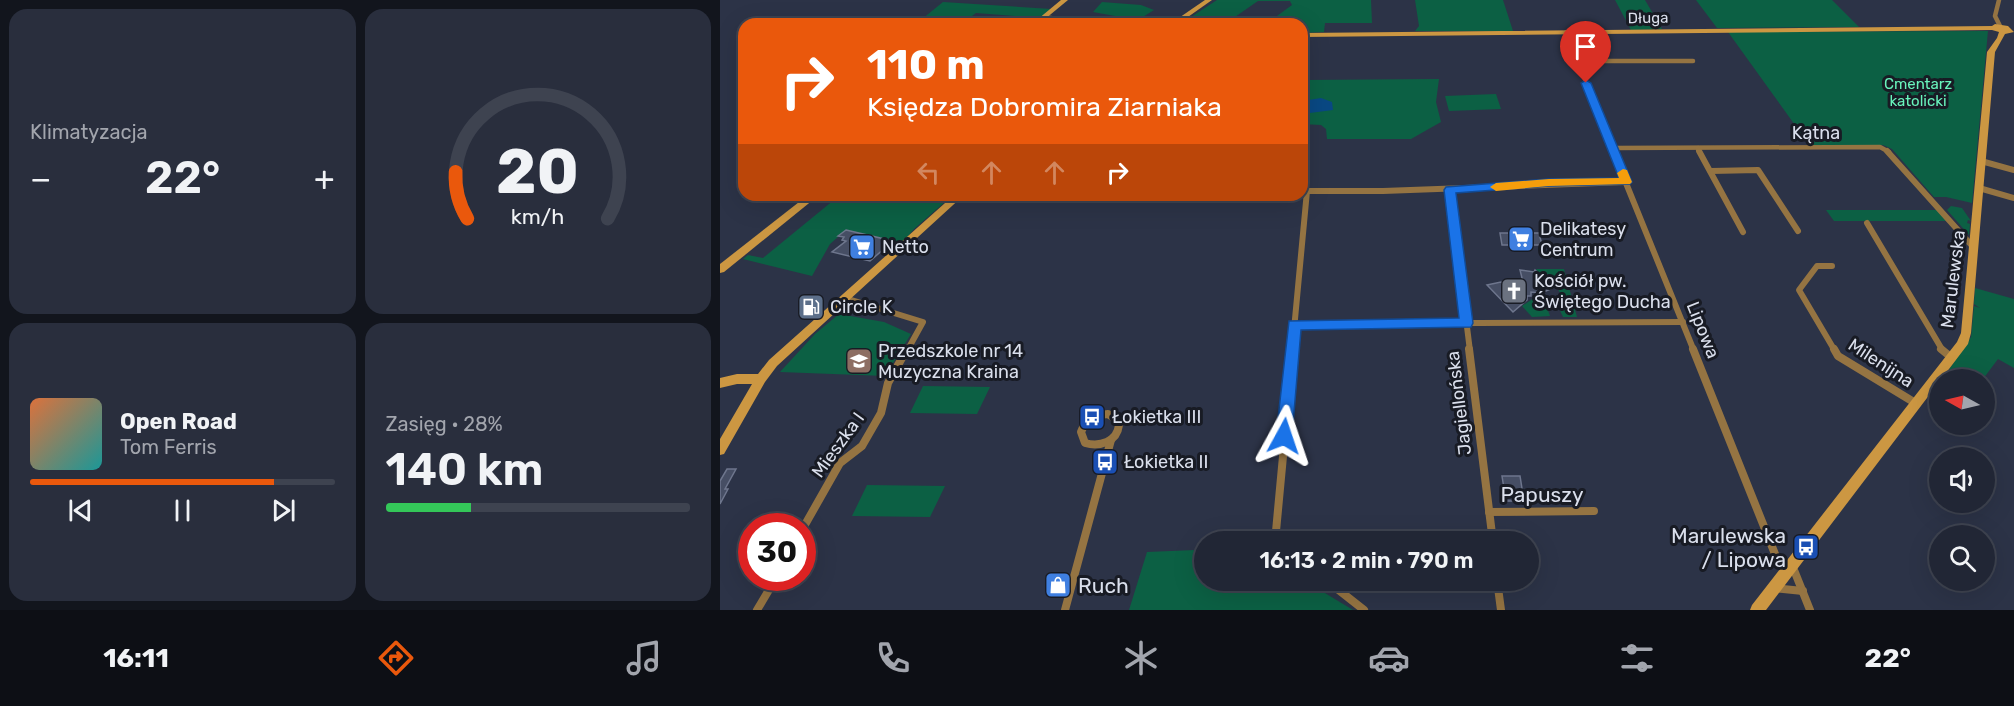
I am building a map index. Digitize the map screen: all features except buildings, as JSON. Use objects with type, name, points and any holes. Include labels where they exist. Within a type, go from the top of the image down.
[{"type":"street","points":[[1042,18],[1065,0]]},
{"type":"street","points":[[1182,18],[1209,0]]},
{"type":"street","points":[[1999,0],[1995,16],[2005,29]]},
{"type":"street","points":[[1045,16],[1055,18]]},
{"type":"street","name":"Długa","points":[[1308,35],[2005,29]]},
{"type":"street","name":"Marulewska","points":[[1758,610],[1952,358],[1966,333],[1992,49],[2001,39],[2005,29]]},
{"type":"street","name":"Lipowa","points":[[1566,32],[1778,559],[1789,568],[1803,591],[1810,610]]},
{"type":"street","points":[[1577,61],[1693,61]]},
{"type":"street","name":"Kątna","points":[[1613,148],[1880,147],[1889,152],[1975,249]]},
{"type":"street","points":[[1698,148],[1743,232]]},
{"type":"street","points":[[1981,161],[2014,170]]},
{"type":"street","points":[[1711,171],[1758,170],[1798,231]]},
{"type":"street","points":[[1308,191],[1450,190],[1549,182],[1626,182]]},
{"type":"street","points":[[1979,188],[2014,198]]},
{"type":"street","name":"Jagiellońska","points":[[1450,190],[1492,531]]},
{"type":"street","points":[[720,269],[806,201]]},
{"type":"street","points":[[720,450],[761,379],[782,355],[952,201]]},
{"type":"street","points":[[1276,531],[1303,201]]},
{"type":"street","points":[[1868,223],[1940,348],[1952,358]]},
{"type":"street","name":"Milenijna","points":[[1832,266],[1817,266],[1799,290],[1838,356],[1917,404]]},
{"type":"street","name":"Mieszka I","points":[[812,513],[840,464],[862,446],[881,413],[888,383],[923,322],[845,298]]},
{"type":"street","points":[[1294,324],[1683,322]]},
{"type":"street","points":[[720,383],[737,379],[761,379]]},
{"type":"street","points":[[1065,610],[1111,440],[1119,425],[1114,417],[1097,415],[1083,426],[1081,439],[1090,446],[1111,440]]},
{"type":"street","name":"Papuszy","points":[[1489,512],[1594,512]]},
{"type":"street","points":[[1774,588],[1803,591]]},
{"type":"street","points":[[757,610],[768,591]]},
{"type":"street","points":[[1340,591],[1364,610]]},
{"type":"street","points":[[1498,591],[1501,610]]},
{"type":"green space","points":[[1217,0],[1371,0],[1372,23],[1325,23],[1324,32],[1308,33],[1308,18],[1274,18],[1292,5],[1290,1],[1258,1],[1233,18],[1191,17]]},
{"type":"green space","points":[[1415,0],[1503,0],[1513,31],[1415,31],[1419,26]]},
{"type":"green space","points":[[1615,0],[1645,0],[1662,29],[1631,30]]},
{"type":"green space","points":[[1696,0],[1832,0],[1859,27],[1717,28]]},
{"type":"green space","points":[[943,2],[1051,9],[1040,18],[976,13],[969,18],[923,18]]},
{"type":"green space","points":[[1102,2],[1141,5],[1154,10],[1141,18],[1126,18],[1093,12]]},
{"type":"green space","name":"Cmentarz katolicki","points":[[1988,31],[1972,203],[1946,197],[1934,197],[1892,149],[1883,145],[1810,146],[1728,32]]},
{"type":"green space","points":[[1439,79],[1436,102],[1441,122],[1411,139],[1327,139],[1326,129],[1321,125],[1308,124],[1308,80]]},
{"type":"green space","points":[[1496,94],[1501,109],[1449,111],[1445,96]]},
{"type":"green space","points":[[833,201],[946,201],[914,229],[904,241],[892,242],[846,230],[830,244],[812,276],[743,259],[748,255],[763,258]]},
{"type":"green space","points":[[1951,206],[1962,208],[1971,221],[1968,220],[1967,223],[1970,224],[1969,235],[1947,210]]},
{"type":"green space","points":[[1826,210],[1938,210],[1947,221],[1834,221]]},
{"type":"green space","points":[[1536,269],[1564,269],[1577,317],[1563,317],[1557,304],[1565,303],[1558,289],[1560,287],[1547,274],[1540,274]]},
{"type":"green space","points":[[1975,288],[2014,299],[2014,368],[1998,359],[1990,369],[1949,369],[1971,337],[1974,306],[1980,308],[1974,304]]},
{"type":"green space","points":[[1534,298],[1544,299],[1550,316],[1532,317],[1522,306]]},
{"type":"green space","points":[[839,314],[884,322],[911,334],[885,376],[780,372],[815,334]]},
{"type":"green space","points":[[923,386],[990,387],[977,414],[910,413]]},
{"type":"green space","points":[[867,485],[945,486],[930,517],[852,516]]},
{"type":"green space","points":[[1194,550],[1194,591],[1322,591],[1353,610],[1129,610],[1147,552]]},
{"type":"water","points":[[1321,98],[1332,102],[1333,110],[1308,113],[1308,100]]},
{"type":"slow traffic","points":[[1496,187],[1549,182],[1626,182],[1623,173]]},
{"type":"place","name":"Delikatesy Centrum","points":[[1521,239]]},
{"type":"place","name":"Netto","points":[[862,247]]},
{"type":"place","name":"Kościół pw. Świętego Ducha","points":[[1514,291]]},
{"type":"place","name":"Circle K","points":[[811,307]]},
{"type":"place","name":"Przedszkole nr 14 Muzyczna Kraina","points":[[859,361]]},
{"type":"place","name":"Łokietka III","points":[[1092,417]]},
{"type":"place","name":"Łokietka II","points":[[1105,462]]},
{"type":"place","name":"Marulewska / Lipowa","points":[[1806,547]]},
{"type":"place","name":"Ruch","points":[[1058,585]]},
{"type":"route","points":[[1284,436],[1294,324],[1466,323],[1450,190],[1549,182],[1626,182],[1586,83]]}]
